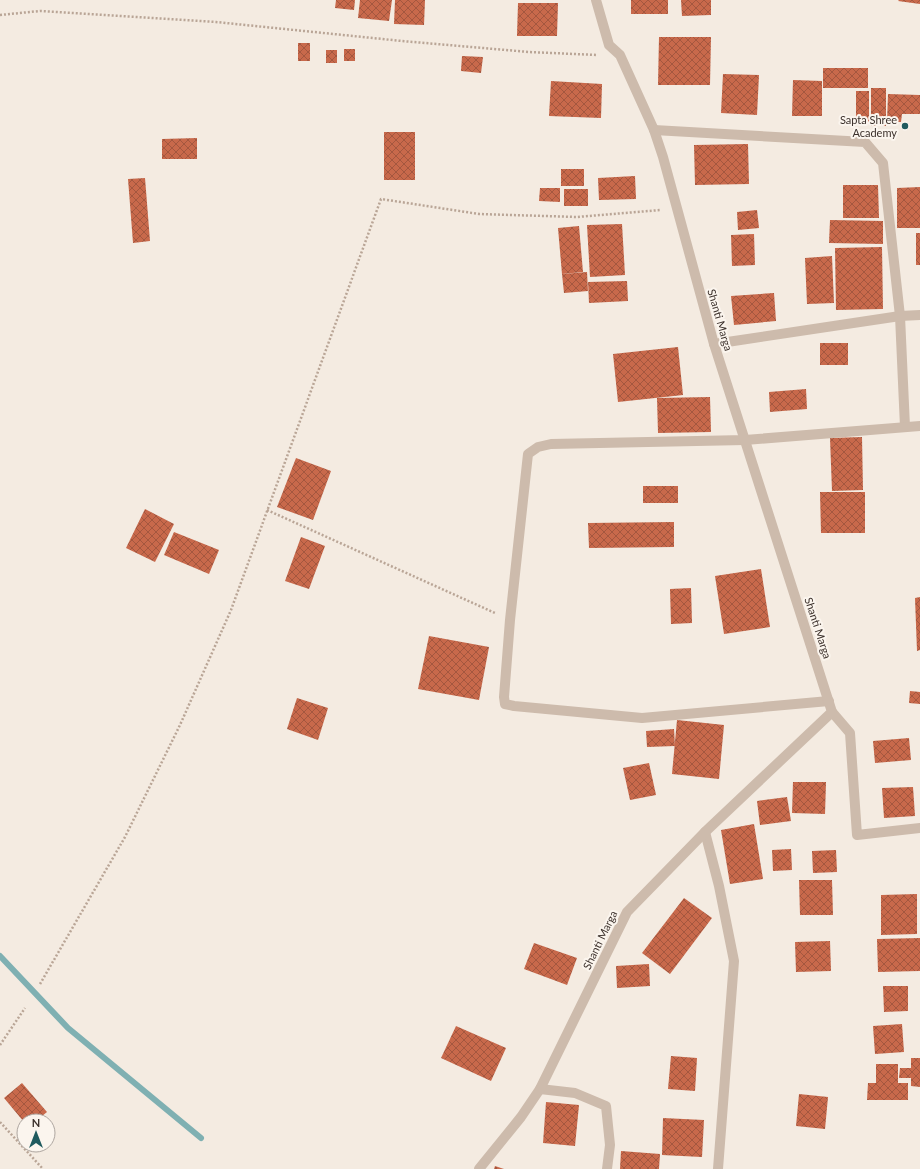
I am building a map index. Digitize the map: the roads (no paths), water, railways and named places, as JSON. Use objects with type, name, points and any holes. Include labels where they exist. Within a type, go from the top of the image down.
[{"type":"street","name":"Shanti Marga","points":[[479,1169],[521,1117],[540,1088],[627,912],[705,832],[832,712],[714,344],[663,157],[654,130],[620,55],[609,45],[596,0]]},
{"type":"street","points":[[654,130],[864,142],[883,162],[900,316],[905,427]]},
{"type":"street","points":[[714,344],[900,316],[920,315]]},
{"type":"street","points":[[829,701],[642,718],[505,704],[504,697],[510,620],[528,454],[538,446],[551,444],[745,440],[920,426]]},
{"type":"street","points":[[832,712],[850,733],[858,835],[920,828]]},
{"type":"street","points":[[705,832],[719,886],[734,961],[718,1169]]},
{"type":"street","points":[[540,1088],[575,1093],[606,1106],[610,1145],[607,1169]]},
{"type":"waterway","points":[[0,956],[68,1028],[201,1138]]},
{"type":"place","name":"Sapta Shree Academy","points":[[905,126]]}]
